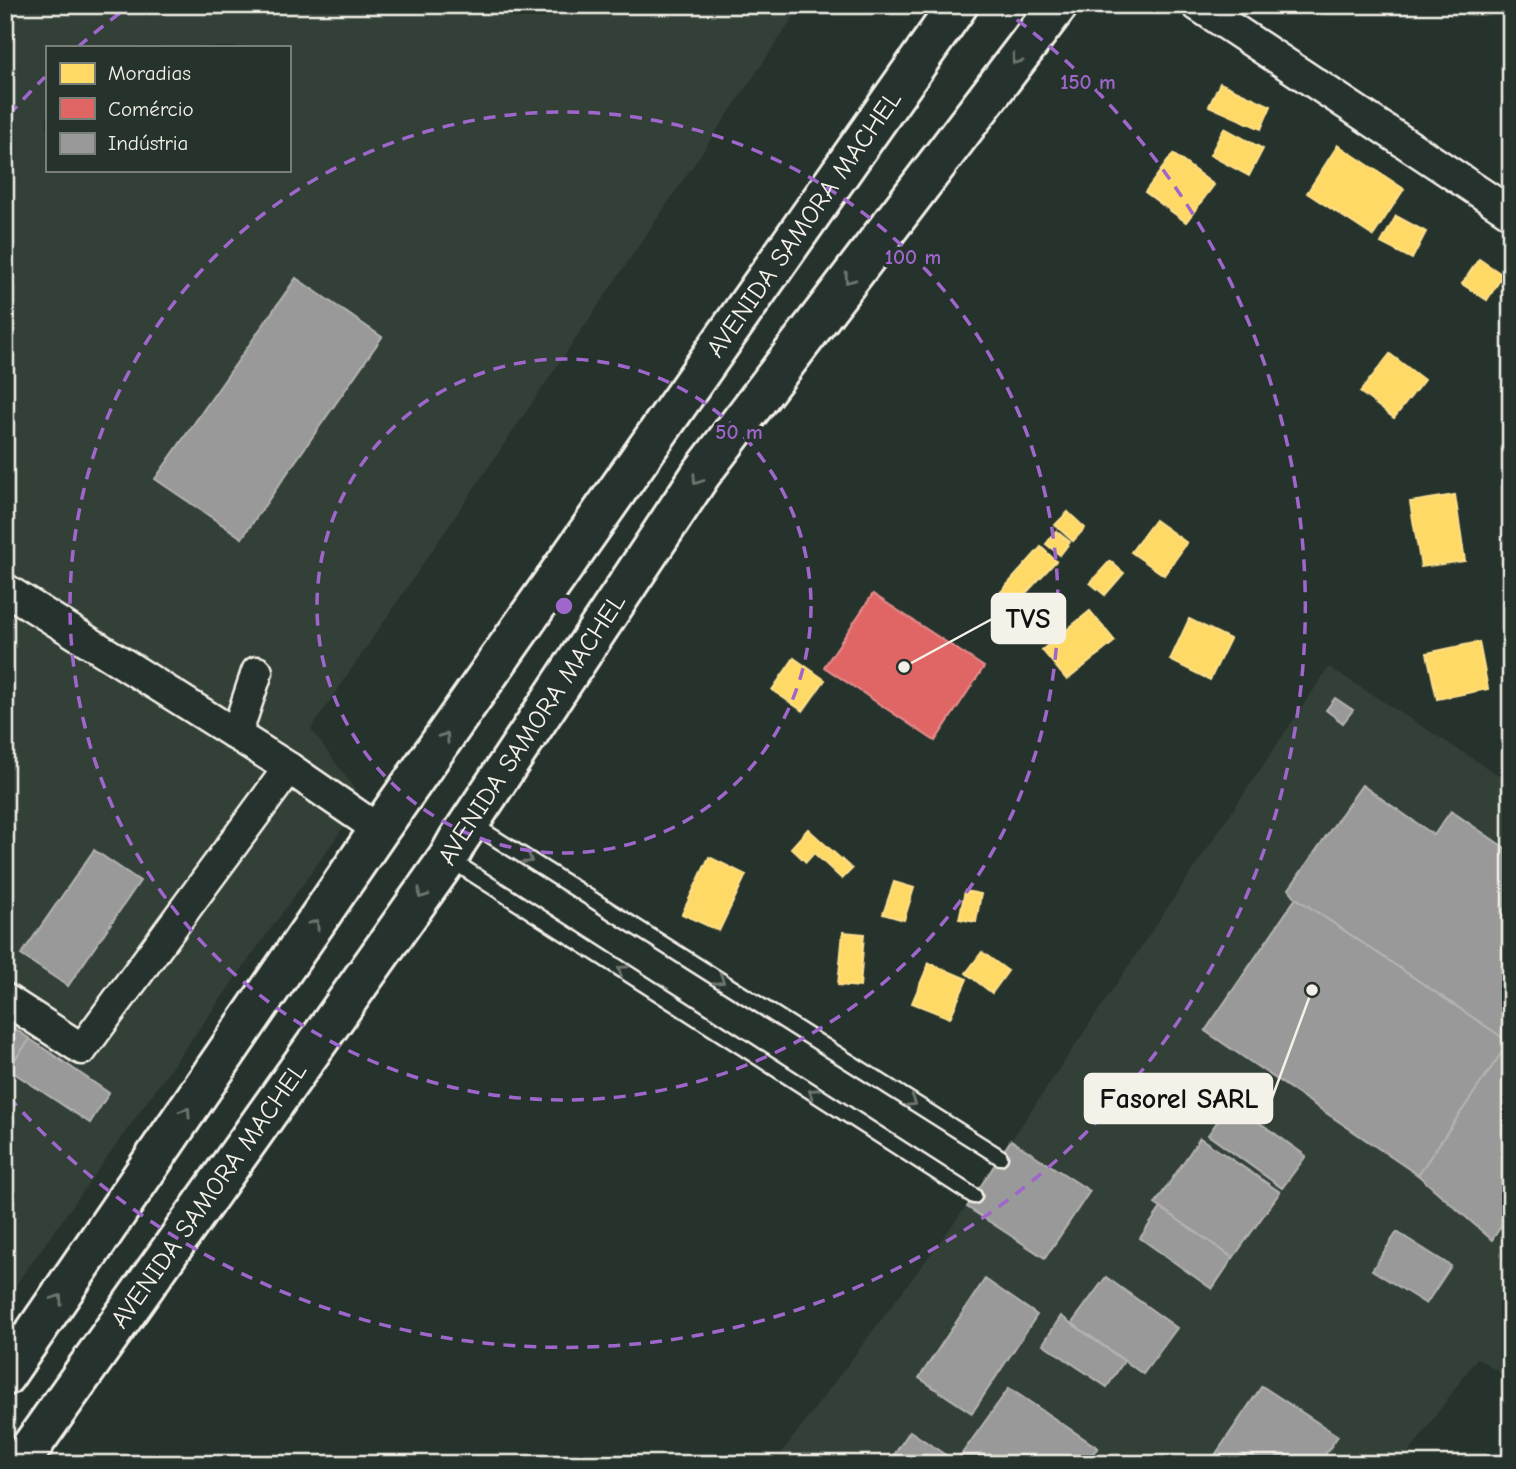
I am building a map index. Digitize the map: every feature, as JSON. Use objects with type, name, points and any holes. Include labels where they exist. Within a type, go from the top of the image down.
[{"type":"highway","name":"AVENIDA SAMORA MACHEL","points":[[5,1376],[17,1335],[379,830],[958,5]]},
{"type":"highway","name":"AVENIDA SAMORA MACHEL","points":[[19,1464],[448,858],[701,474],[1058,5]]},
{"type":"street","points":[[1197,5],[1511,213]]},
{"type":"street","points":[[5,589],[289,768],[379,830]]},
{"type":"street","points":[[236,735],[257,672]]},
{"type":"street","points":[[5,999],[82,1049],[289,768]]},
{"type":"lane","points":[[470,822],[1000,1157]]},
{"type":"lane","points":[[448,858],[974,1196]]},
{"type":"shaded area","points":[[5,5],[802,5],[311,729],[363,800],[5,1300]]},
{"type":"shaded area","points":[[1329,667],[1511,783],[1511,1380],[1477,1358],[1401,1464],[773,1464],[974,1196]]},
{"type":"building: Moradias","points":[[1220,83],[1271,106],[1261,129],[1209,106]]},
{"type":"building: Moradias","points":[[1224,128],[1263,149],[1249,176],[1210,155]]},
{"type":"building: Moradias","points":[[1338,145],[1404,189],[1373,236],[1307,193]]},
{"type":"building: Moradias","points":[[1173,154],[1214,185],[1186,222],[1145,192]]},
{"type":"building: Moradias","points":[[1396,216],[1426,232],[1412,259],[1381,243]]},
{"type":"building: Moradias","points":[[1479,259],[1503,275],[1487,300],[1462,284]]},
{"type":"building: Moradias","points":[[1390,354],[1424,380],[1394,418],[1360,392]]},
{"type":"building: Moradias","points":[[1455,495],[1465,561],[1421,567],[1410,502]]},
{"type":"building: Moradias","points":[[1068,512],[1085,528],[1073,541],[1055,525]]},
{"type":"building: Moradias","points":[[1155,520],[1187,543],[1164,575],[1131,552]]},
{"type":"building: Moradias","points":[[1056,531],[1070,542],[1060,555],[1046,544]]},
{"type":"building: Moradias","points":[[1041,547],[1056,561],[1013,607],[999,594]]},
{"type":"building: Moradias","points":[[1110,561],[1124,573],[1105,595],[1090,583]]},
{"type":"building: Moradias","points":[[1090,611],[1115,641],[1067,680],[1042,650]]},
{"type":"building: Moradias","points":[[1189,619],[1230,639],[1210,680],[1170,660]]},
{"type":"building: Moradias","points":[[1479,642],[1488,689],[1437,699],[1427,653]]},
{"type":"building: Moradias","points":[[794,658],[825,680],[803,711],[772,690]]},
{"type":"building: Moradias","points":[[808,829],[852,869],[842,879],[814,853],[806,862],[791,848]]},
{"type":"building: Moradias","points":[[709,857],[746,875],[719,931],[682,914]]},
{"type":"building: Moradias","points":[[894,882],[914,888],[904,920],[883,914]]},
{"type":"building: Moradias","points":[[965,891],[981,894],[976,922],[959,919]]},
{"type":"building: Moradias","points":[[843,932],[864,934],[860,987],[838,985]]},
{"type":"building: Moradias","points":[[982,952],[1008,971],[992,993],[966,973]]},
{"type":"building: Moradias","points":[[929,963],[967,979],[950,1018],[912,1003]]},
{"type":"building: Comércio","points":[[873,594],[984,667],[935,741],[824,667]]},
{"type":"building: Indústria","points":[[296,278],[382,337],[242,538],[155,479]]},
{"type":"building: Indústria","points":[[1335,698],[1353,710],[1343,723],[1326,710]]},
{"type":"building: Indústria","points":[[1362,785],[1434,835],[1451,811],[1511,852],[1509,1042],[1296,898],[1289,889]]},
{"type":"building: Indústria","points":[[94,850],[140,881],[68,986],[21,955]]},
{"type":"building: Indústria","points":[[1296,898],[1509,1042],[1418,1175],[1205,1031]]},
{"type":"building: Indústria","points":[[5,1022],[30,1039],[5,1073]]},
{"type":"building: Indústria","points":[[30,1039],[109,1093],[90,1123],[8,1069]]},
{"type":"building: Indústria","points":[[1509,1042],[1511,1211],[1492,1240],[1418,1175]]},
{"type":"building: Indústria","points":[[1231,1102],[1306,1156],[1282,1188],[1208,1135]]},
{"type":"building: Indústria","points":[[1200,1138],[1280,1192],[1233,1258],[1155,1204]]},
{"type":"building: Indústria","points":[[1011,1140],[1090,1191],[1045,1258],[967,1207]]},
{"type":"building: Indústria","points":[[1161,1208],[1233,1258],[1212,1289],[1140,1238]]},
{"type":"building: Indústria","points":[[1397,1232],[1451,1266],[1426,1304],[1372,1270]]},
{"type":"building: Indústria","points":[[1106,1277],[1177,1328],[1143,1374],[1072,1323]]},
{"type":"building: Indústria","points":[[985,1279],[1037,1315],[972,1413],[919,1378]]},
{"type":"building: Indústria","points":[[1061,1316],[1124,1361],[1107,1387],[1043,1344]]},
{"type":"building: Indústria","points":[[1262,1386],[1338,1436],[1319,1464],[1209,1464]]},
{"type":"building: Indústria","points":[[1009,1388],[1098,1448],[1091,1455],[1103,1464],[998,1464],[981,1453],[973,1464],[956,1462]]},
{"type":"building: Indústria","points":[[910,1431],[956,1462],[959,1464],[888,1464]]},
{"type":"building: Indústria","points":[[981,1453],[998,1464],[974,1464]]},
{"type":"place","name":"TVS","points":[[904,667]]},
{"type":"place","name":"Fasorel SARL","points":[[1312,990]]}]
